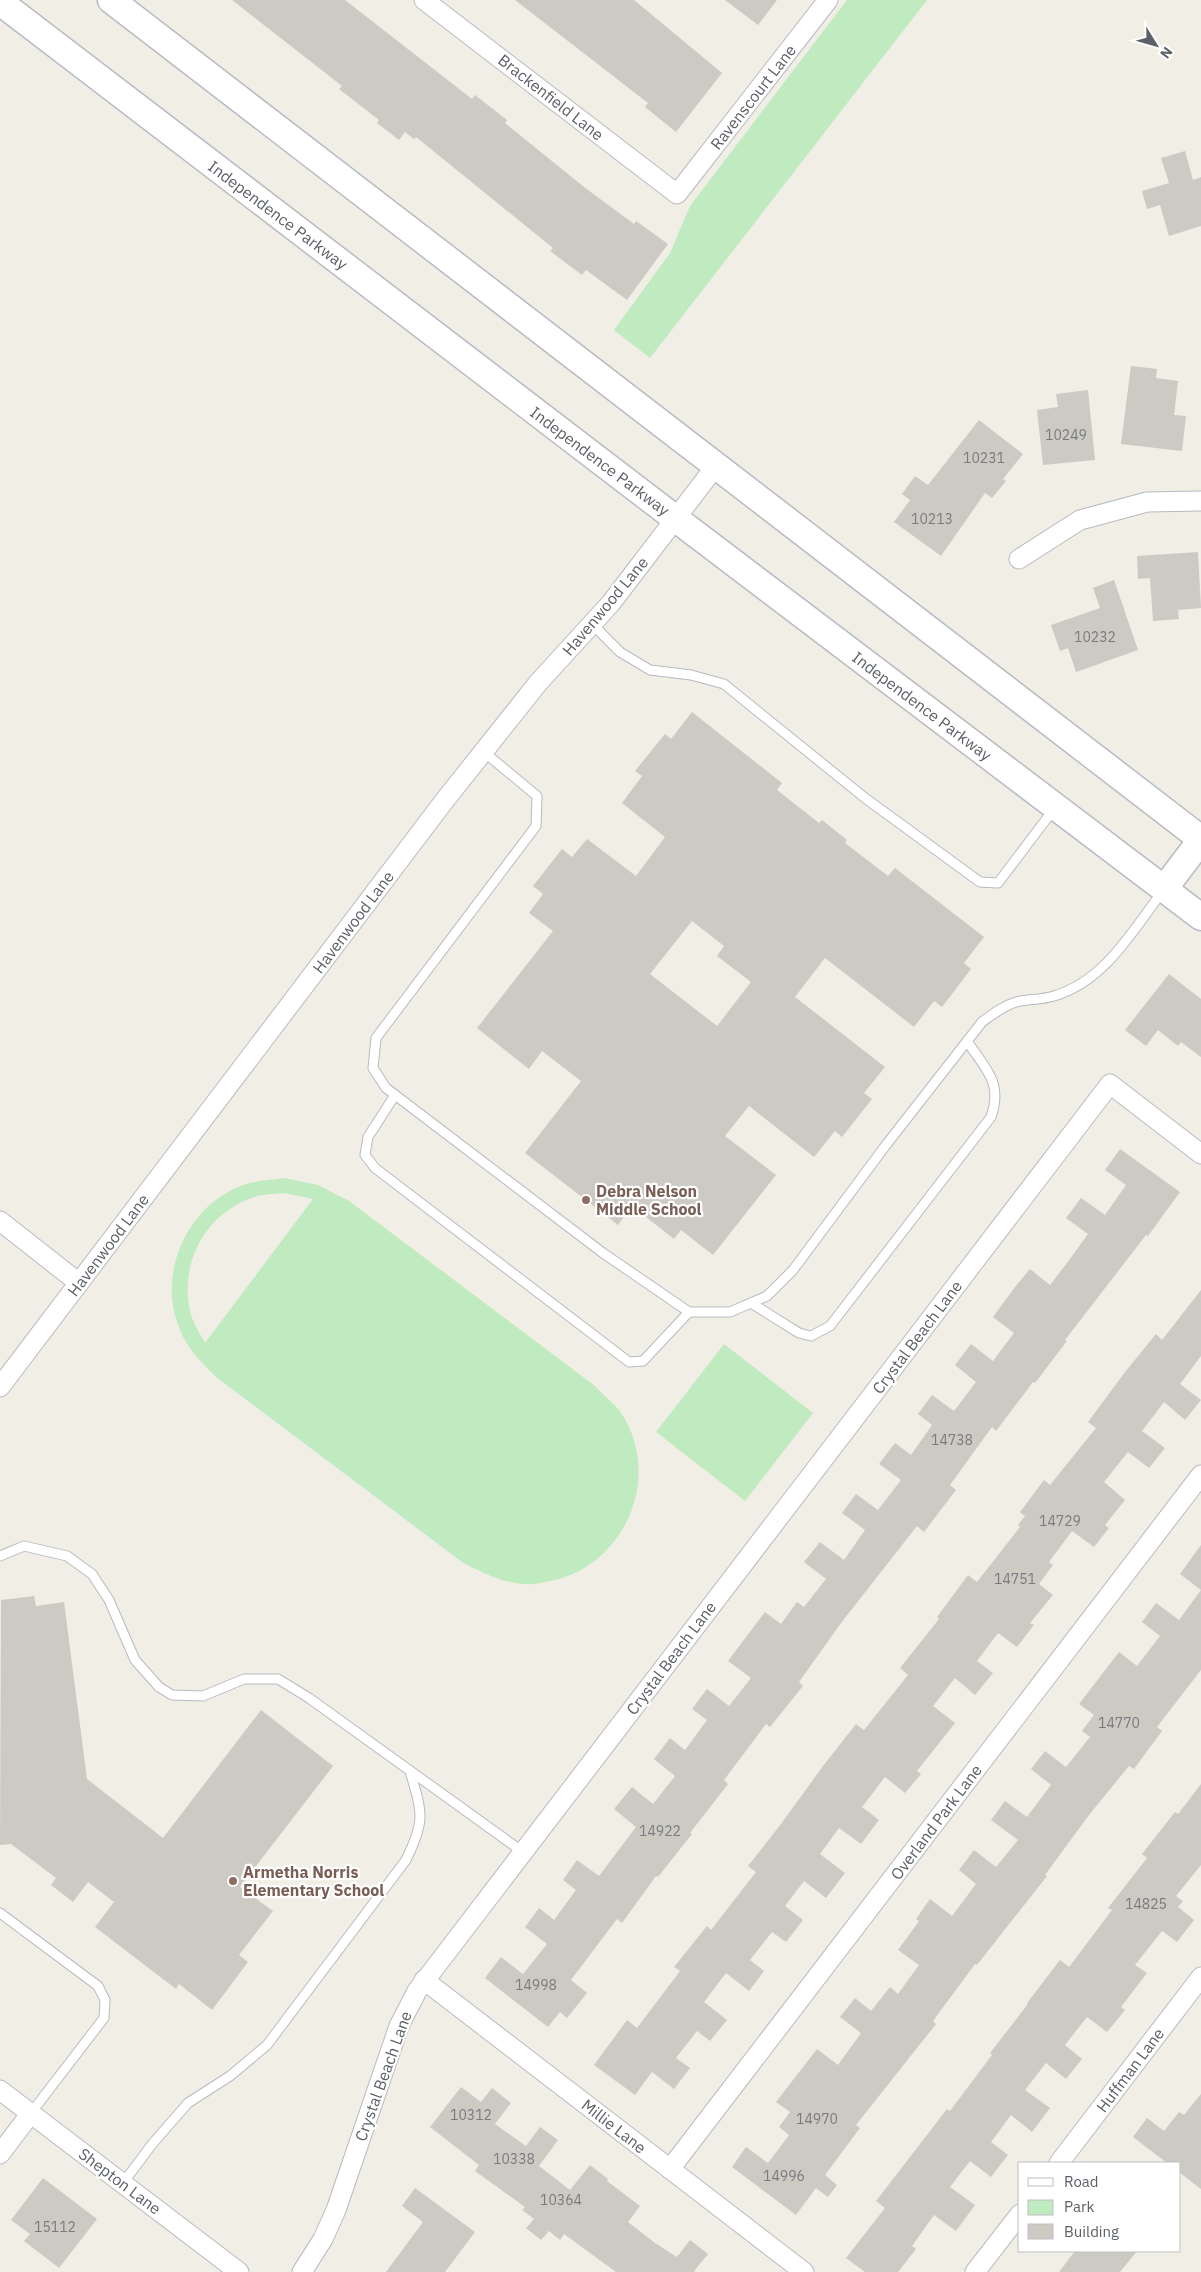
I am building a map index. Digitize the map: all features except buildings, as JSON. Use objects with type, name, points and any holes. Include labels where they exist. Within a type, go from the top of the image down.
[{"type":"main road","points":[[111,0],[1201,839],[1164,889]]},
{"type":"main road","name":"Independence Parkway","points":[[0,2],[676,519],[1201,917]]},
{"type":"street","name":"Brackenfield Lane","points":[[424,0],[678,194]]},
{"type":"street","name":"Ravenscourt Lane","points":[[678,194],[828,0]]},
{"type":"street","name":"Havenwood Lane","points":[[0,1387],[484,752],[538,683],[611,603],[716,466]]},
{"type":"street","points":[[1019,559],[1080,520],[1147,502],[1201,501]]},
{"type":"street","name":"Crystal Beach Lane","points":[[302,2272],[323,2239],[336,2210],[399,2026],[410,2002],[424,1980],[1110,1084],[1201,1154]]},
{"type":"street","points":[[0,1221],[79,1283]]},
{"type":"street","name":"Overland Park Lane","points":[[670,2169],[1201,1475]]},
{"type":"street","name":"Huffman Lane","points":[[1059,2162],[1201,1977]]},
{"type":"street","name":"Millie Lane","points":[[424,1980],[804,2272]]},
{"type":"street","name":"Shepton Lane","points":[[0,2090],[239,2272]]},
{"type":"street","points":[[0,2154],[31,2113]]},
{"type":"street","points":[[975,2272],[1018,2217]]},
{"type":"lane","points":[[592,624],[620,652],[650,670],[691,676],[724,684],[865,798],[980,882],[998,883],[1056,806]]},
{"type":"lane","points":[[484,752],[537,796],[536,826],[376,1038],[373,1068],[386,1088],[395,1095],[603,1253],[689,1312],[730,1312],[767,1296],[793,1270],[886,1145],[982,1022],[999,1010],[1016,1002],[1054,996],[1084,983],[1108,962],[1164,889]]},
{"type":"lane","points":[[751,1303],[799,1333],[811,1336],[830,1326],[991,1117],[997,1092],[992,1079],[967,1042]]},
{"type":"lane","points":[[395,1095],[368,1136],[365,1155],[376,1168],[629,1362],[643,1361],[689,1312]]},
{"type":"lane","points":[[0,1556],[24,1546],[67,1556],[92,1574],[109,1600],[135,1660],[159,1687],[172,1695],[203,1696],[244,1679],[278,1679],[309,1698],[523,1852]]},
{"type":"lane","points":[[123,2183],[153,2143],[188,2103],[230,2076],[268,2045],[406,1860],[419,1834],[421,1809],[410,1771]]},
{"type":"lane","points":[[0,1913],[98,1986],[105,2000],[104,2018],[31,2113]]},
{"type":"green space","points":[[847,0],[927,0],[650,358],[614,330],[670,253],[690,206]]},
{"type":"green space","points":[[284,1178],[318,1185],[349,1201],[595,1386],[619,1410],[633,1436],[638,1463],[637,1491],[629,1517],[615,1540],[596,1560],[573,1574],[531,1584],[501,1580],[485,1574],[462,1562],[216,1377],[198,1359],[180,1330],[172,1301],[172,1279],[177,1257],[185,1237],[197,1219],[212,1203],[230,1191],[258,1181]],"holes":[[[284,1193],[313,1199],[205,1343],[191,1315],[188,1278],[192,1260],[199,1244],[209,1229],[221,1216],[236,1205],[257,1196]]]},
{"type":"green space","points":[[724,1344],[813,1413],[745,1501],[656,1432]]},
{"type":"place","name":"Debra Nelson Middle School","points":[[586,1200]]},
{"type":"place","name":"Armetha Norris Elementary School","points":[[233,1881]]}]
